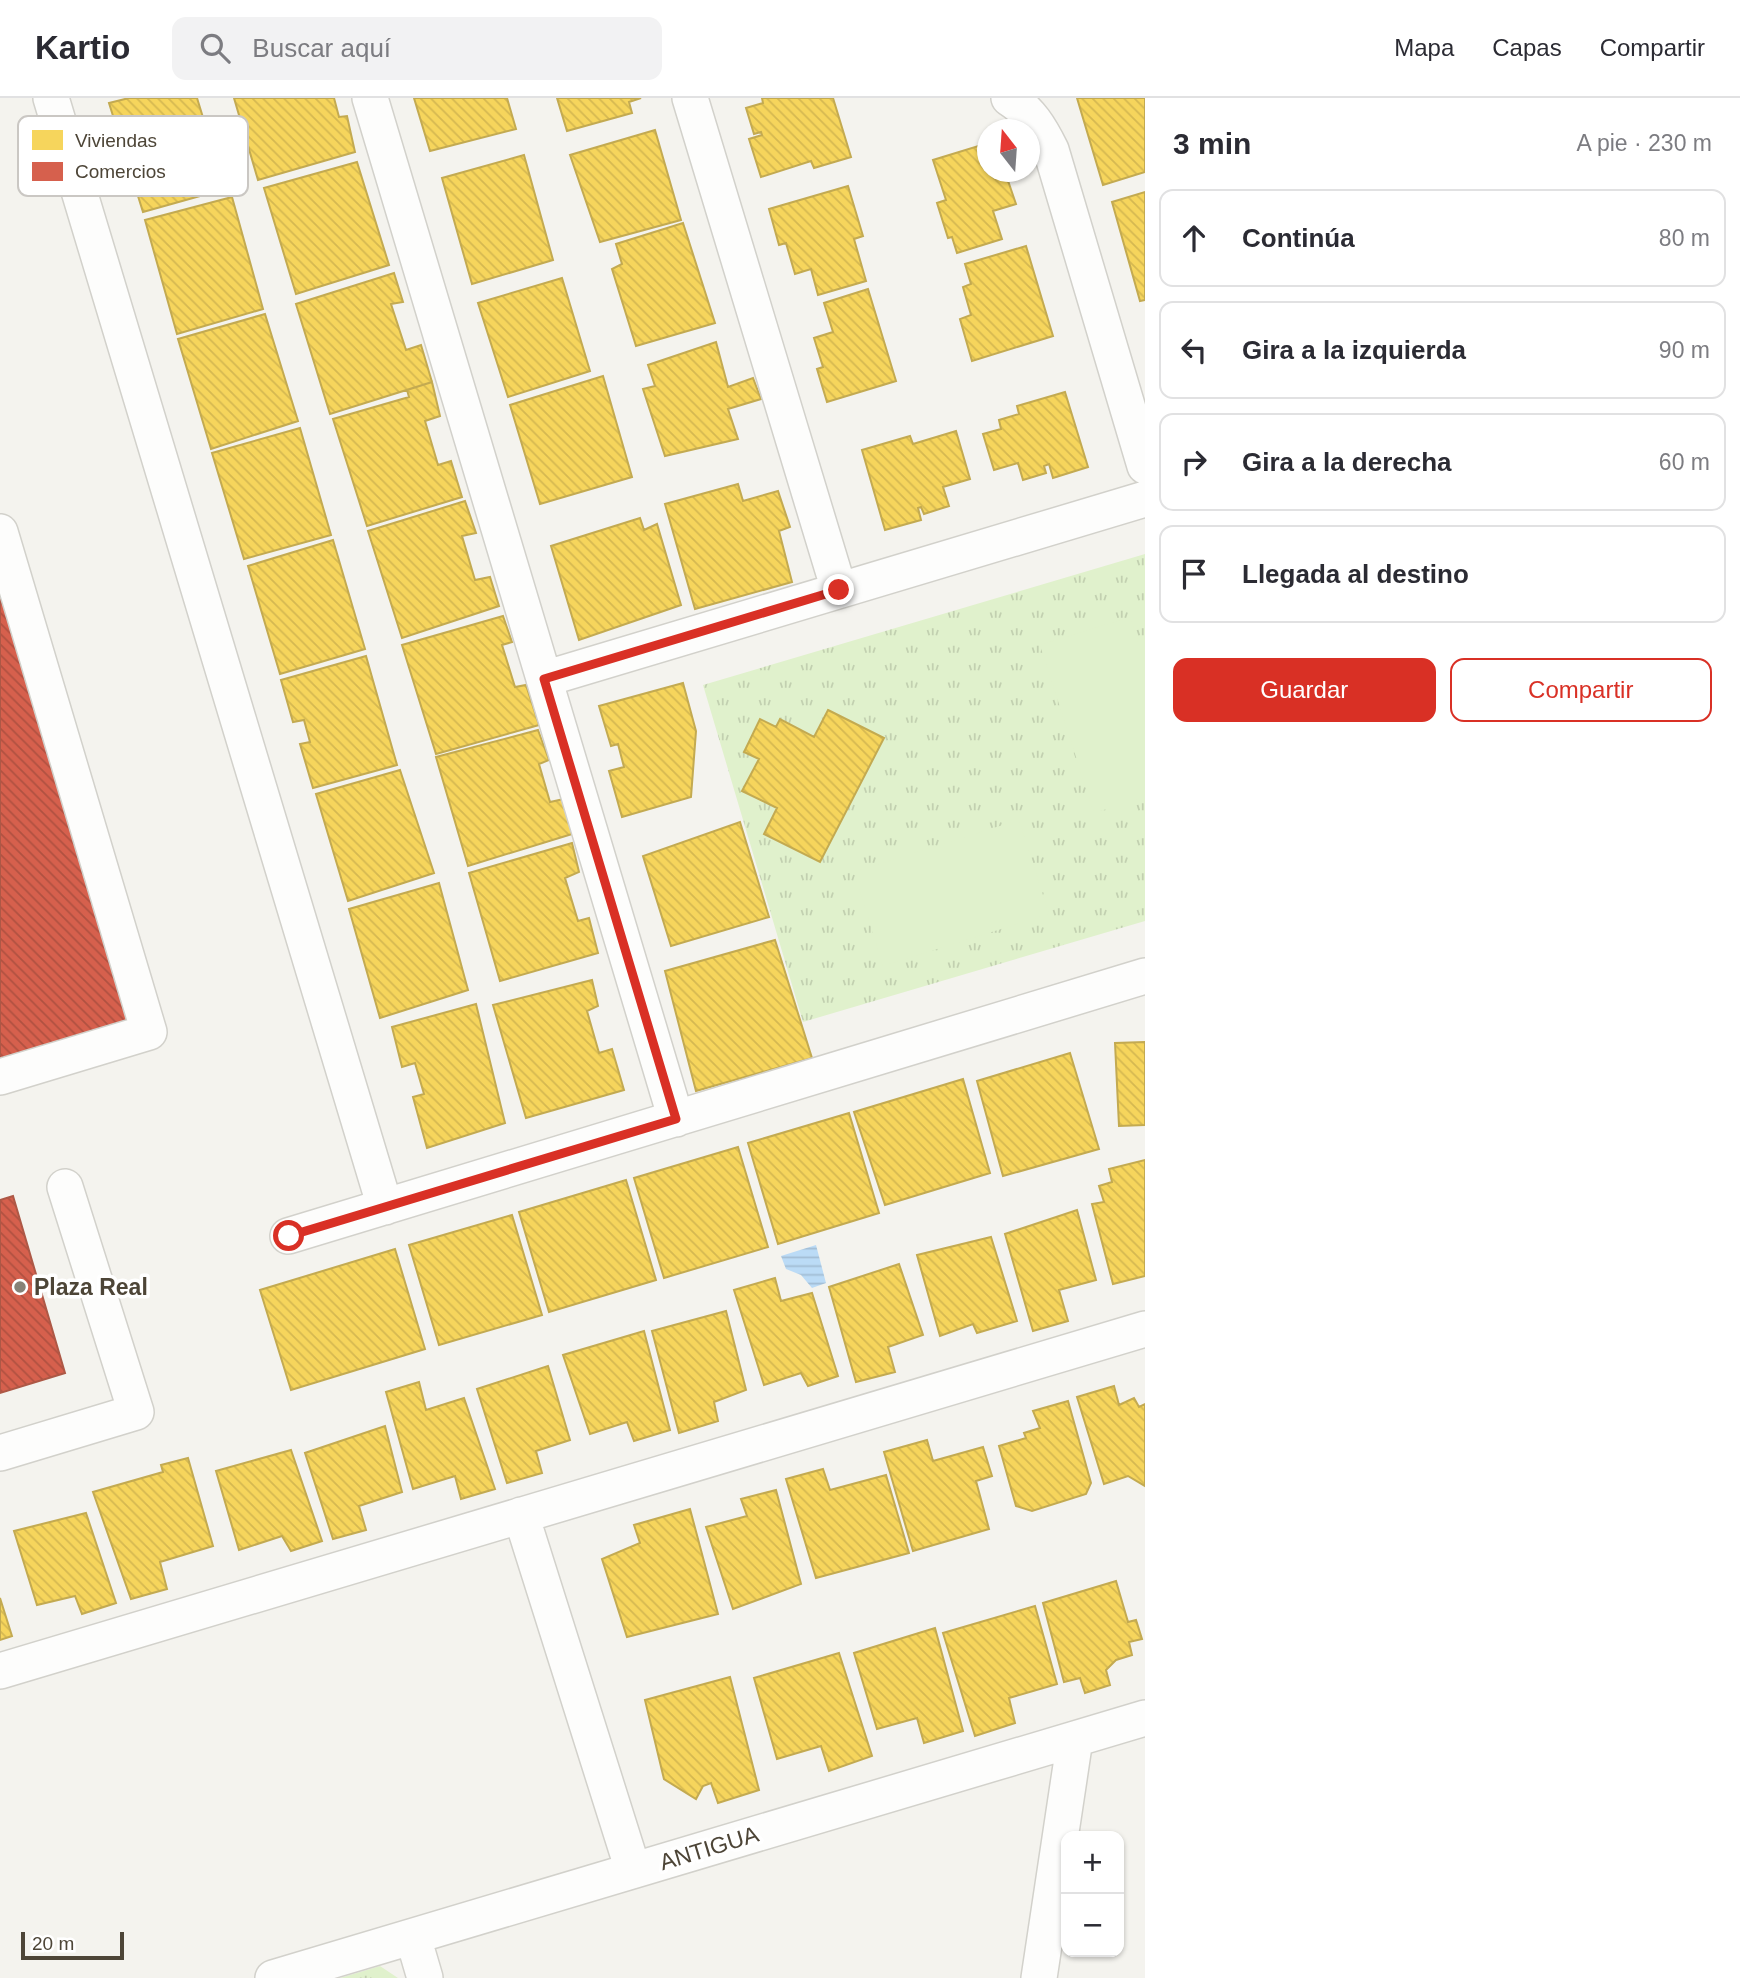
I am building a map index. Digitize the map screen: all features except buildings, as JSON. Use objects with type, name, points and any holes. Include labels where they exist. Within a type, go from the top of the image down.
[{"type":"street","points":[[51,98],[56,116]]},
{"type":"street","points":[[370,98],[676,1119]]},
{"type":"street","points":[[690,98],[839,590]]},
{"type":"street","points":[[1009,98],[1023,107],[1040,126],[1051,150],[1145,466]]},
{"type":"street","points":[[81,196],[385,1207]]},
{"type":"street","points":[[544,679],[1145,499]]},
{"type":"street","points":[[0,532],[149,1032],[0,1077]]},
{"type":"street","points":[[289,1236],[1145,976]]},
{"type":"street","points":[[0,1453],[136,1412],[65,1187]]},
{"type":"street","points":[[0,1671],[1145,1329]]},
{"type":"street","points":[[521,1515],[633,1870]]},
{"type":"street","name":"ANTIGUA","points":[[273,1978],[1145,1718]]},
{"type":"street","points":[[1039,1978],[1075,1739]]},
{"type":"street","points":[[413,1937],[425,1978]]},
{"type":"green space","points":[[1145,554],[1145,921],[803,1022],[703,685]]},
{"type":"green space","points":[[1130,617],[1145,663],[1145,797],[1094,813],[1040,645]]},
{"type":"green space","points":[[1019,820],[1049,914],[883,966],[854,872]]},
{"type":"green space","points":[[380,1966],[398,1978],[340,1978]]},
{"type":"water","points":[[816,1245],[826,1283],[812,1288],[801,1275],[786,1269],[781,1256]]},
{"type":"place","name":"Plaza Real","points":[[20,1287]]},
{"type":"route","points":[[289,1236],[676,1119],[544,679],[839,590]]}]
